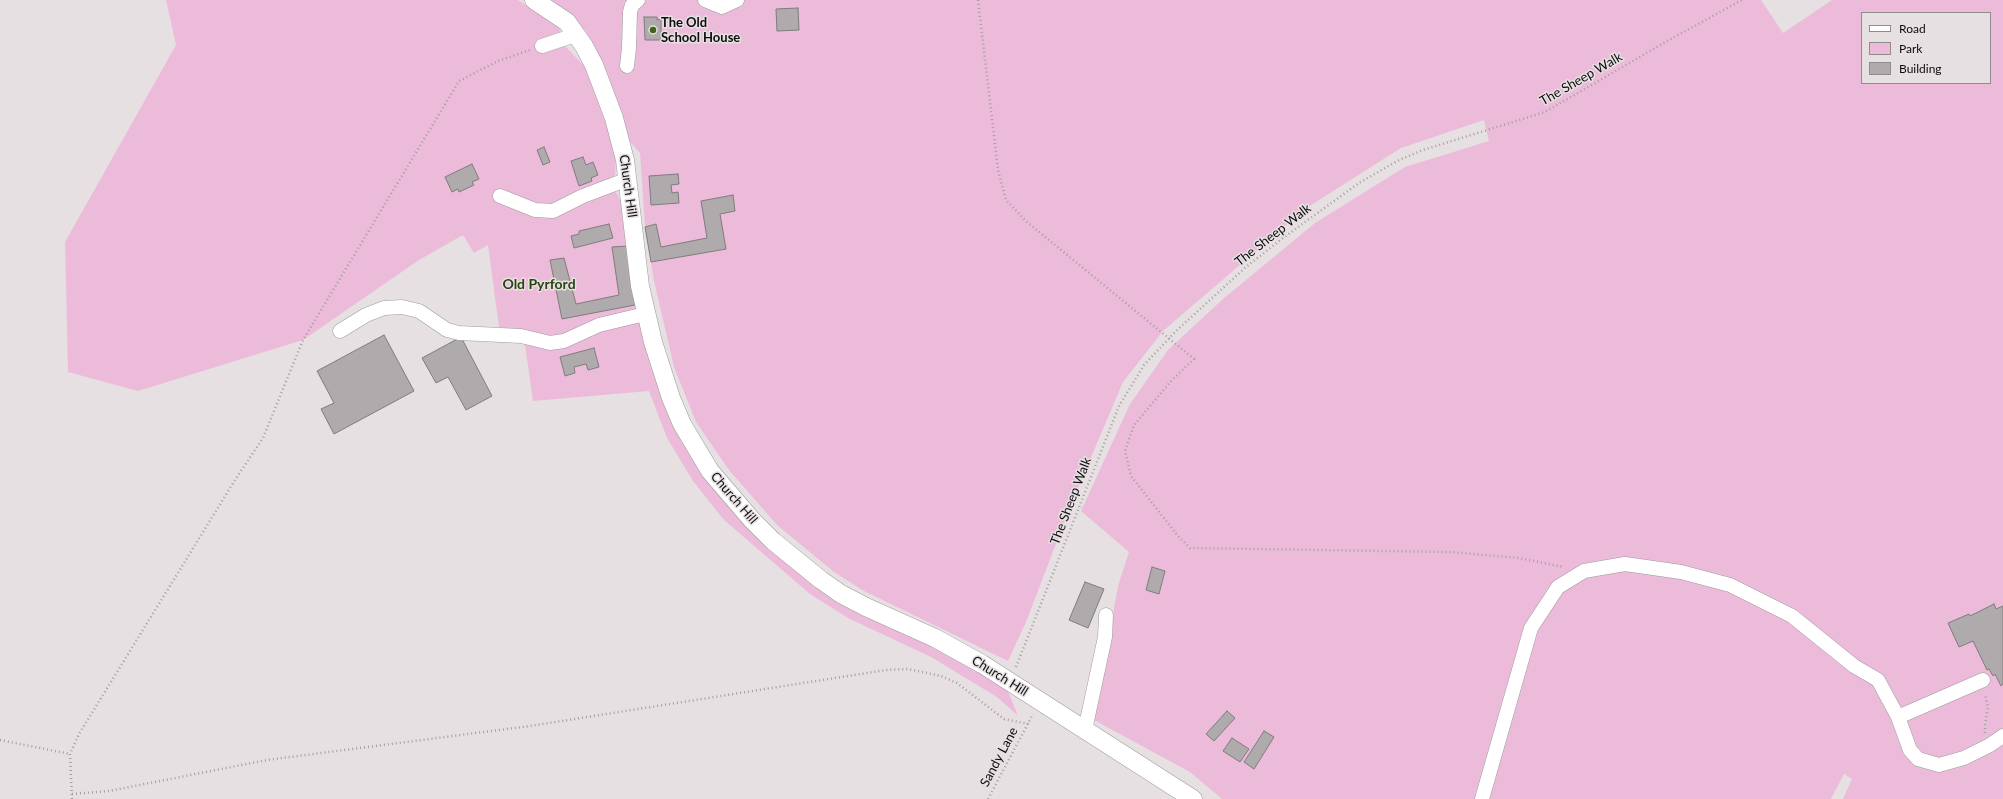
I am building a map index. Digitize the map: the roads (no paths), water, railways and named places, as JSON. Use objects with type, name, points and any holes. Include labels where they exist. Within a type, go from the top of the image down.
[{"type":"main road","name":"Church Hill","points":[[534,0],[567,22],[575,36],[584,46],[594,66],[614,118],[621,141],[628,179],[640,286],[646,314],[663,375],[682,424],[710,471],[752,520],[773,540],[821,580],[842,594],[866,607],[935,638],[982,664],[1194,799]]},
{"type":"lane","points":[[627,66],[630,12],[632,5],[638,0]]},
{"type":"lane","points":[[705,0],[722,7],[737,0]]},
{"type":"lane","points":[[542,46],[575,36]]},
{"type":"lane","points":[[500,196],[535,210],[553,211],[571,201],[628,179]]},
{"type":"lane","points":[[340,331],[366,315],[384,308],[402,307],[419,311],[446,330],[459,333],[521,336],[550,344],[564,341],[599,325],[646,314]]},
{"type":"lane","points":[[1482,799],[1530,628],[1558,587],[1584,571],[1625,564],[1681,572],[1730,585],[1792,616],[1854,666],[1878,680],[1898,717],[1910,750],[1918,759],[1939,765],[1964,758],[1990,745],[2003,736]]},
{"type":"lane","points":[[1085,730],[1105,637],[1106,615]]},
{"type":"lane","points":[[1898,717],[1981,681]]},
{"type":"place","name":"The Old School House","points":[[653,30]]},
{"type":"district","name":"Old Pyrford","points":[[539,284]]}]
